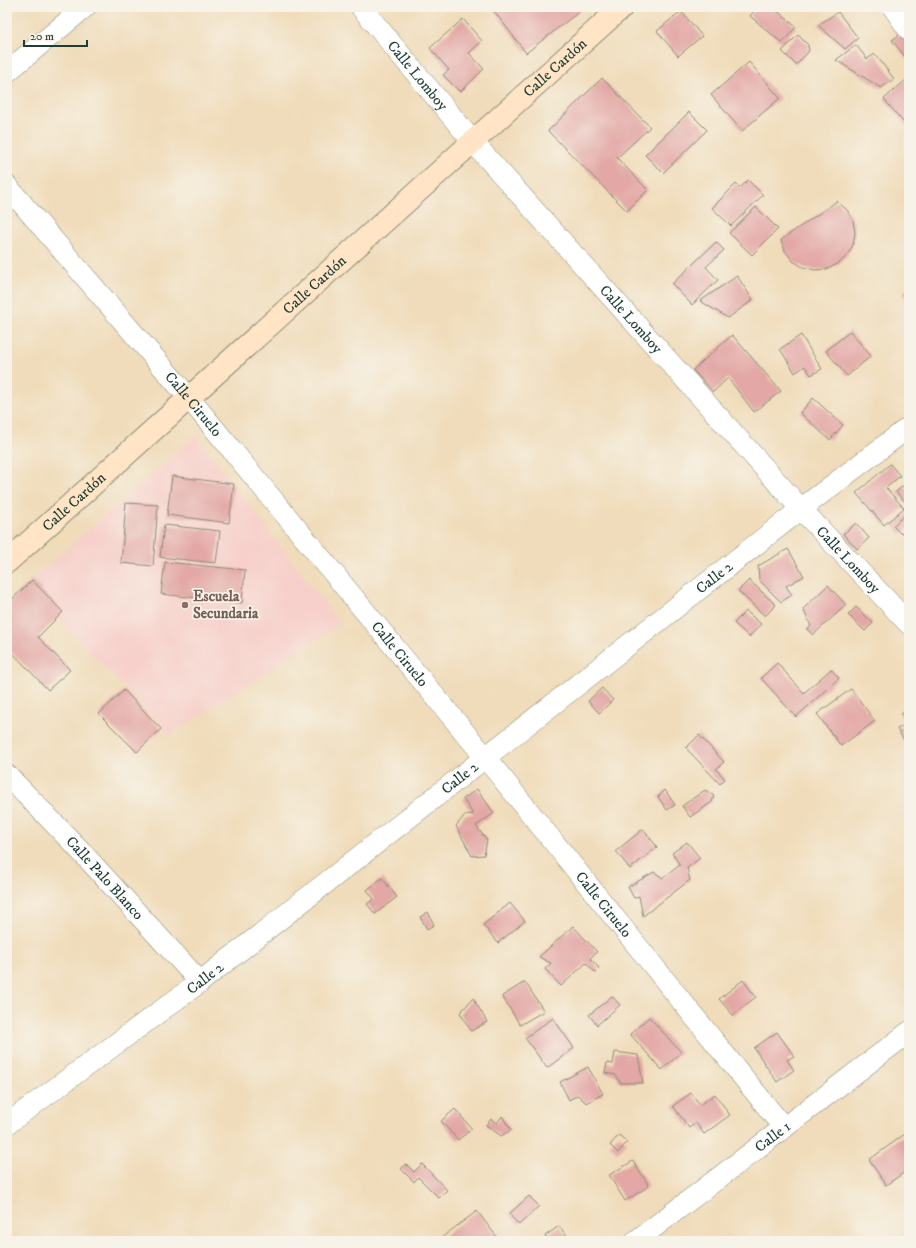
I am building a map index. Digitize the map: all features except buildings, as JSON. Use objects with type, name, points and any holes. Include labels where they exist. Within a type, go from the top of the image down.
[{"type":"main road","name":"Calle Cardón","points":[[9,556],[189,398],[622,7]]},
{"type":"street","points":[[7,72],[85,7]]},
{"type":"street","name":"Calle Lomboy","points":[[361,7],[473,142],[801,509],[909,624]]},
{"type":"street","points":[[893,7],[909,30]]},
{"type":"street","name":"Calle Ciruelo","points":[[7,186],[189,398],[485,757],[784,1128]]},
{"type":"street","name":"Calle 2","points":[[7,1124],[200,982],[801,509],[909,427]]},
{"type":"street","name":"Calle Palo Blanco","points":[[7,775],[76,846],[200,982]]},
{"type":"street","name":"Calle 1","points":[[636,1241],[909,1032]]},
{"type":"shaded area","name":"Escuela Secundaria","points":[[196,436],[340,624],[170,735],[26,585]]},
{"type":"place","name":"Escuela Secundaria","points":[[185,605]]}]
